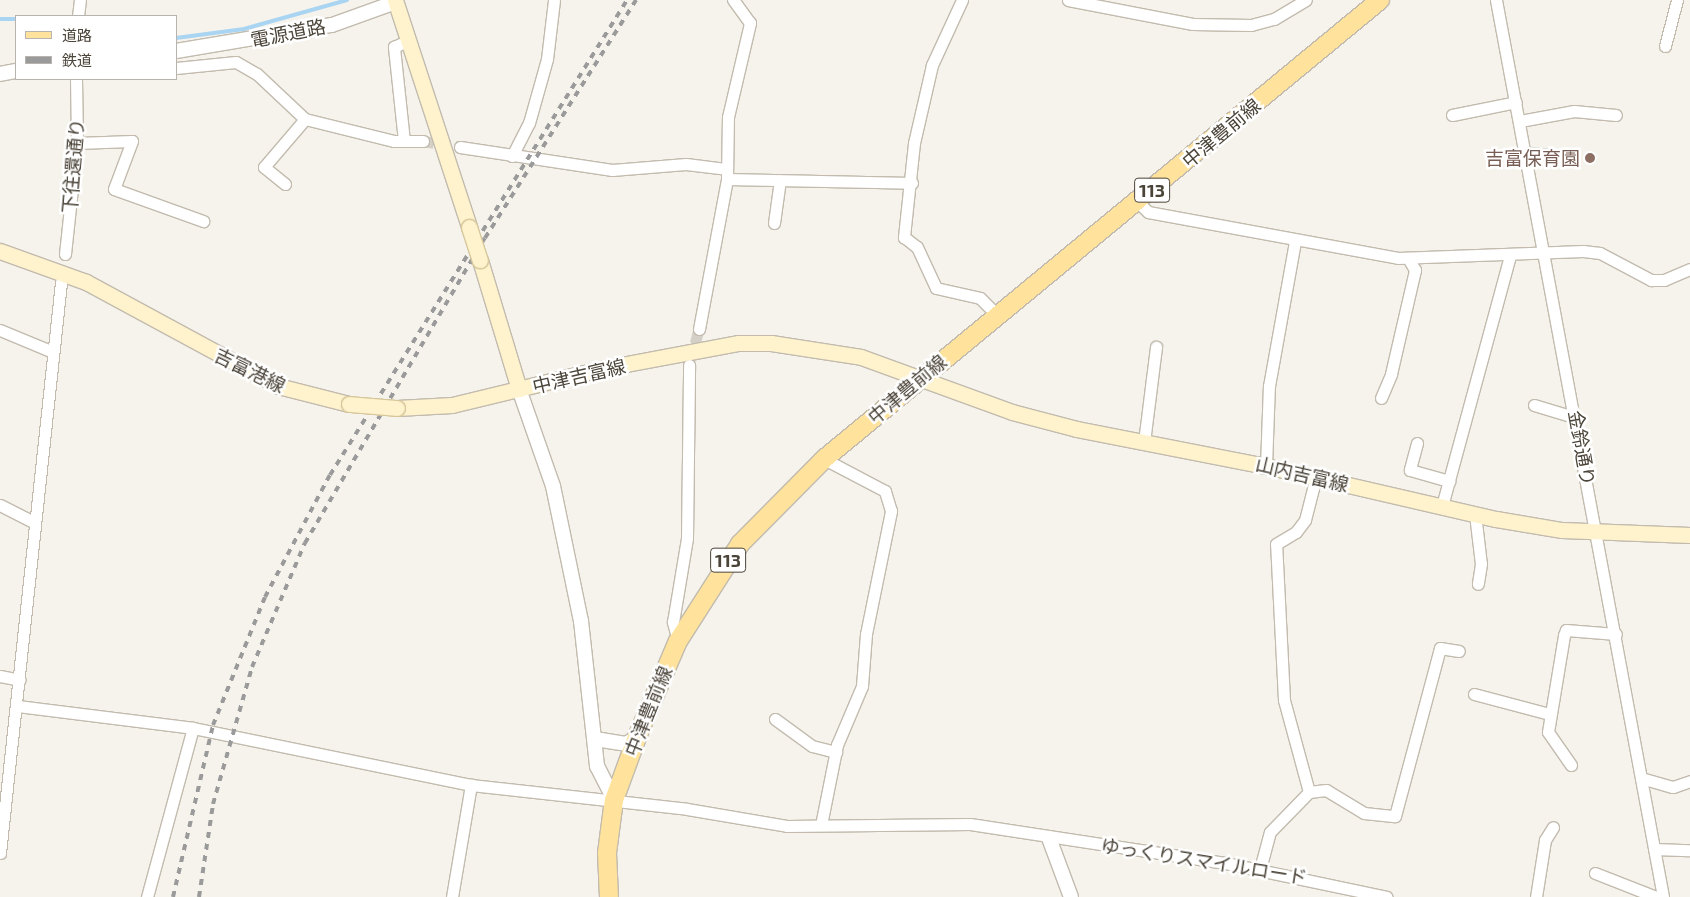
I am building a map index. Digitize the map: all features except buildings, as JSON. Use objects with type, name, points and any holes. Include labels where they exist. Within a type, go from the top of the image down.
[{"type":"main road","name":"中津豊前線","points":[[609,897],[607,854],[614,800],[637,737],[678,641],[740,544],[824,459],[996,314],[1138,202],[1380,0]]},
{"type":"main road","name":"中津吉富線","points":[[396,1],[480,260],[519,389],[739,344],[810,347],[861,357],[921,378]]},
{"type":"main road","name":"吉富港線","points":[[0,251],[86,282],[278,386],[349,404],[397,408],[452,405],[519,389]]},
{"type":"main road","name":"山内吉富線","points":[[921,378],[1012,412],[1144,442],[1316,477],[1475,514],[1597,532],[1690,535]]},
{"type":"street","points":[[78,15],[80,0]]},
{"type":"street","points":[[512,156],[529,123],[547,59],[554,0]]},
{"type":"street","points":[[699,329],[726,174],[728,117],[750,23],[734,0]]},
{"type":"street","points":[[962,0],[932,65],[914,143],[912,183],[904,237],[917,247],[936,288],[980,298],[996,314]]},
{"type":"street","points":[[1068,0],[1192,24],[1251,25],[1274,20],[1306,0]]},
{"type":"street","name":"金鈴通り","points":[[1496,0],[1546,254],[1663,897]]},
{"type":"street","points":[[1665,46],[1677,0]]},
{"type":"street","name":"電源道路","points":[[178,52],[332,25],[396,1]]},
{"type":"street","points":[[404,141],[394,46],[409,40]]},
{"type":"street","points":[[178,68],[236,62],[257,74],[305,119],[404,141],[422,141]]},
{"type":"street","points":[[0,74],[15,71]]},
{"type":"street","name":"下往還通り","points":[[65,254],[77,144],[76,80]]},
{"type":"street","points":[[1452,115],[1516,102]]},
{"type":"street","points":[[1520,121],[1574,111],[1616,115]]},
{"type":"street","points":[[285,184],[264,167],[305,119]]},
{"type":"street","points":[[77,144],[132,141],[114,189],[203,221]]},
{"type":"street","points":[[460,148],[612,170],[686,164],[726,174],[780,180],[912,183]]},
{"type":"street","points":[[1526,153],[1552,155]]},
{"type":"street","points":[[774,223],[780,180]]},
{"type":"street","points":[[1138,202],[1148,212],[1295,241],[1408,258],[1600,253],[1652,280],[1664,280],[1690,269]]},
{"type":"street","points":[[1266,466],[1269,386],[1295,241]]},
{"type":"street","points":[[1442,506],[1510,256]]},
{"type":"street","points":[[1381,398],[1391,374],[1415,270],[1408,258]]},
{"type":"street","points":[[0,853],[6,752],[17,706],[34,522],[62,282]]},
{"type":"street","points":[[0,330],[53,352]]},
{"type":"street","points":[[1144,442],[1156,347]]},
{"type":"street","points":[[678,641],[673,622],[687,538],[689,365]]},
{"type":"street","points":[[519,389],[553,486],[571,565],[597,766],[614,800]]},
{"type":"street","points":[[1534,405],[1576,418]]},
{"type":"street","points":[[1416,443],[1410,470],[1449,480]]},
{"type":"street","points":[[821,825],[836,752],[862,686],[866,634],[891,511],[885,491],[824,459]]},
{"type":"street","points":[[1309,792],[1284,700],[1276,544],[1296,532],[1305,520],[1316,477]]},
{"type":"street","points":[[0,505],[34,522]]},
{"type":"street","points":[[1475,514],[1481,564],[1478,584]]},
{"type":"street","points":[[1571,765],[1551,741],[1549,714],[1566,630],[1616,634]]},
{"type":"street","points":[[1260,869],[1270,832],[1309,792],[1326,790],[1364,813],[1395,816],[1440,648],[1458,651]]},
{"type":"street","points":[[0,676],[20,680]]},
{"type":"street","points":[[1474,694],[1549,714]]},
{"type":"street","name":"ゆっくりスマイルロード","points":[[17,706],[193,728],[471,784],[614,800],[787,826],[970,824],[1049,838],[1260,869],[1387,897]]},
{"type":"street","points":[[775,719],[812,746],[836,752]]},
{"type":"street","points":[[147,897],[193,728]]},
{"type":"street","points":[[595,739],[626,744],[637,737]]},
{"type":"street","points":[[1641,778],[1672,787],[1690,781]]},
{"type":"street","points":[[452,897],[471,784]]},
{"type":"street","points":[[1536,897],[1544,840],[1553,827]]},
{"type":"street","points":[[1049,838],[1070,897]]},
{"type":"street","points":[[1654,849],[1689,850]]},
{"type":"street","points":[[1596,873],[1656,897]]},
{"type":"waterway","points":[[178,38],[244,29],[347,0]]},
{"type":"waterway","points":[[0,19],[15,19]]},
{"type":"tunnel","points":[[423,141],[460,147]]},
{"type":"tunnel","points":[[691,359],[699,329]]},
{"type":"railway","points":[[173,897],[213,725],[265,597],[330,475],[627,0]]},
{"type":"railway","points":[[199,897],[213,804],[252,667],[305,543],[485,238],[636,0]]},
{"type":"place","name":"吉富保育園","points":[[1590,158]]}]
